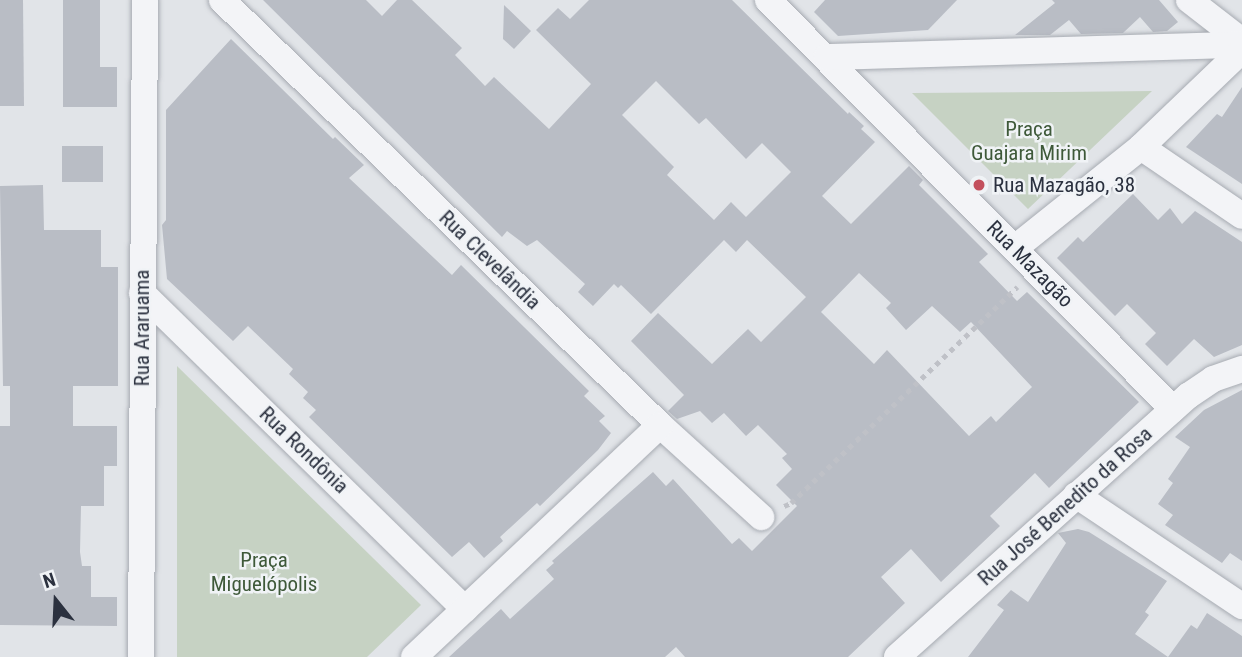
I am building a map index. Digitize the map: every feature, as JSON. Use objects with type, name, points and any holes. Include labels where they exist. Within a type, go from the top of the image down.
[{"type":"street","name":"Rua Araruama","points":[[141,657],[145,0]]},
{"type":"street","name":"Rua Clevelândia","points":[[222,0],[660,425],[761,517]]},
{"type":"street","name":"Rua Mazagão","points":[[768,0],[1173,409]]},
{"type":"street","points":[[1189,0],[1242,46]]},
{"type":"street","points":[[827,57],[880,58],[1242,46]]},
{"type":"street","points":[[1015,248],[1141,147],[1242,46]]},
{"type":"street","points":[[1141,147],[1242,216]]},
{"type":"street","name":"Rua Rondônia","points":[[142,293],[465,609]]},
{"type":"street","name":"Rua José Benedito da Rosa","points":[[897,657],[1173,409],[1213,379],[1242,369]]},
{"type":"street","points":[[414,657],[660,425]]},
{"type":"street","points":[[1076,495],[1242,606]]},
{"type":"path","points":[[761,517],[791,503],[1036,269]]},
{"type":"green space","name":"Praça Guajara Mirim","points":[[1152,91],[1028,209],[912,93],[1059,92]]},
{"type":"green space","name":"Praça Miguelópolis","points":[[177,366],[421,605],[367,657],[177,657]]},
{"type":"building","points":[[0,0],[23,0],[24,106],[0,106]]},
{"type":"building","points":[[63,0],[100,0],[100,67],[117,67],[117,107],[63,107]]},
{"type":"building","points":[[263,0],[366,0],[382,16],[397,0],[412,0],[462,48],[455,55],[485,86],[494,77],[549,129],[591,84],[536,30],[558,8],[570,19],[589,0],[732,0],[848,114],[849,112],[864,126],[861,129],[875,142],[822,196],[851,224],[909,166],[923,180],[919,185],[988,254],[979,262],[1017,301],[1027,292],[1139,402],[1049,488],[1035,473],[990,516],[1000,526],[941,582],[911,549],[881,577],[905,603],[848,657],[685,657],[676,647],[665,657],[449,657],[501,609],[510,619],[554,579],[546,570],[554,563],[552,561],[653,472],[666,486],[673,479],[732,544],[739,538],[752,551],[797,506],[776,485],[792,469],[782,458],[787,454],[758,425],[746,436],[724,413],[712,423],[700,411],[677,419],[668,411],[684,395],[631,341],[658,313],[712,364],[748,329],[761,342],[806,297],[747,240],[736,252],[724,240],[651,314],[621,285],[618,288],[614,284],[593,306],[578,292],[585,284],[537,240],[527,246],[507,231],[502,237]],"holes":[[[656,81],[699,124],[706,118],[746,159],[762,143],[791,172],[746,217],[731,202],[714,220],[667,175],[674,167],[622,115]],[[859,273],[891,303],[886,308],[906,330],[932,306],[960,332],[971,322],[1032,387],[996,422],[991,416],[969,436],[887,350],[874,364],[821,312]]]},
{"type":"building","points":[[825,0],[957,0],[928,30],[838,36],[814,12]]},
{"type":"building","points":[[1052,0],[1159,0],[1178,22],[1167,31],[1153,32],[1140,17],[1123,33],[1081,34],[1069,20],[1050,35],[1015,35],[1055,3]]},
{"type":"building","points":[[504,5],[531,31],[514,49],[503,39]]},
{"type":"building","points":[[231,39],[333,139],[335,137],[364,165],[349,178],[452,275],[461,265],[589,391],[584,396],[605,416],[599,421],[611,433],[598,450],[540,506],[537,503],[500,537],[503,541],[484,558],[469,542],[452,557],[309,417],[316,410],[303,398],[308,392],[289,374],[293,369],[248,326],[233,341],[167,279],[162,225],[166,220],[166,110]]},
{"type":"building","points":[[1242,87],[1242,184],[1186,147],[1217,114],[1222,117]]},
{"type":"building","points":[[62,146],[103,146],[103,182],[62,182]]},
{"type":"building","points":[[43,185],[44,230],[101,230],[101,267],[118,267],[118,386],[73,386],[73,426],[117,426],[117,466],[104,466],[104,506],[81,506],[80,552],[82,566],[91,566],[91,597],[117,597],[117,626],[0,625],[0,426],[10,426],[10,386],[3,386],[0,186]]},
{"type":"building","points":[[1133,194],[1158,220],[1170,208],[1182,224],[1195,211],[1242,242],[1242,345],[1214,357],[1194,339],[1167,366],[1145,344],[1156,333],[1127,304],[1115,316],[1057,258],[1078,237],[1083,242]]},
{"type":"building","points":[[1242,390],[1242,561],[1230,553],[1222,563],[1165,525],[1173,515],[1158,504],[1173,483],[1168,479],[1190,447],[1175,437],[1204,410]]},
{"type":"building","points":[[1078,529],[1089,532],[1167,581],[1145,612],[1149,615],[1135,634],[1168,657],[968,657],[1004,610],[997,605],[1011,590],[1028,602],[1066,543],[1058,533]]},
{"type":"building","points":[[1207,613],[1242,636],[1242,657],[1168,657],[1191,625],[1197,629]]},
{"type":"place","name":"Rua Mazagão, 38","points":[[979,185]]}]
